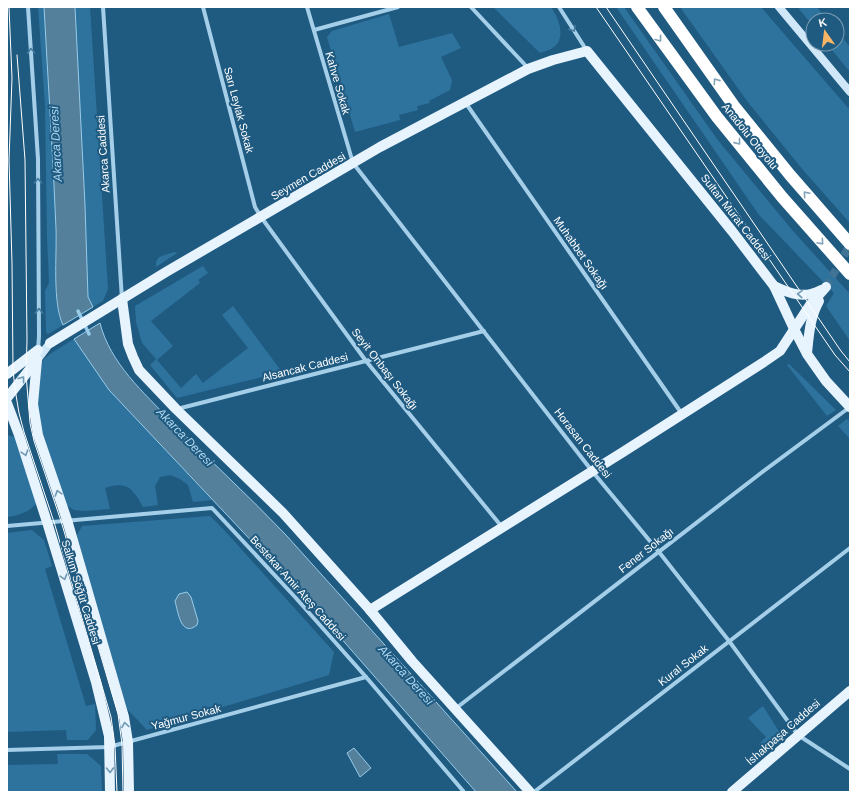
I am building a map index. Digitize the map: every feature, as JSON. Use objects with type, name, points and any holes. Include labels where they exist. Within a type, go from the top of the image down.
[{"type":"highway","name":"Anadolu Otoyolu","points":[[637,7],[722,123],[782,197],[850,274]]},
{"type":"highway","name":"Anadolu Otoyolu","points":[[664,7],[734,106],[790,175],[850,244]]},
{"type":"main road","name":"Seymen Caddesi","points":[[50,343],[353,163],[465,102],[528,69],[553,60],[587,51]]},
{"type":"main road","name":"Sultan Murat Caddesi","points":[[587,51],[732,231],[774,286],[807,354],[826,382],[850,407]]},
{"type":"main road","points":[[774,286],[787,292],[803,295],[813,294],[826,287]]},
{"type":"main road","points":[[370,610],[745,375],[780,351],[810,305],[826,287]]},
{"type":"main road","points":[[807,354],[808,337],[813,311],[826,287]]},
{"type":"main road","points":[[122,299],[128,344],[139,370],[176,409],[283,513],[370,610],[455,710],[530,792]]},
{"type":"main road","name":"Seymen Caddesi","points":[[7,374],[37,355]]},
{"type":"main road","name":"Seymen Caddesi","points":[[7,398],[37,355]]},
{"type":"main road","points":[[37,355],[34,404],[38,435],[67,520],[124,717],[128,742],[129,792]]},
{"type":"main road","name":"Salkım Söğüt Caddesi","points":[[7,403],[18,431],[47,522],[106,719],[109,736],[110,792]]},
{"type":"main road","points":[[7,428],[18,431]]},
{"type":"main road","name":"İshakpaşa Caddesi","points":[[732,792],[850,691]]},
{"type":"street","points":[[28,7],[38,159],[39,338],[37,355]]},
{"type":"street","name":"Akarca Caddesi","points":[[102,7],[122,299]]},
{"type":"street","name":"Sarı Leylak Sokak","points":[[203,7],[255,207],[261,217]]},
{"type":"street","name":"Kahve Sokak","points":[[307,7],[353,163]]},
{"type":"street","points":[[314,30],[398,7]]},
{"type":"street","points":[[471,7],[528,69]]},
{"type":"street","points":[[560,7],[587,51]]},
{"type":"street","points":[[782,8],[850,92]]},
{"type":"street","name":"Muhabbet Sokağı","points":[[465,102],[682,414]]},
{"type":"street","name":"Horasan Caddesi","points":[[353,163],[592,471],[659,552],[729,641],[798,735]]},
{"type":"street","name":"Seyit Onbaşı Sokağı","points":[[261,217],[366,361],[502,527]]},
{"type":"street","name":"Alsancak Caddesi","points":[[176,409],[484,331]]},
{"type":"street","name":"Seymen Caddesi","points":[[37,355],[50,343]]},
{"type":"street","name":"Fener Sokağı","points":[[455,710],[659,552],[850,407]]},
{"type":"street","name":"Bestekar Amir Ateş Caddesi","points":[[67,520],[212,508],[295,597],[366,677],[464,792]]},
{"type":"street","points":[[7,526],[67,520]]},
{"type":"street","name":"Kural Sokak","points":[[534,792],[850,548]]},
{"type":"street","name":"Yağmur Sokak","points":[[7,750],[109,747],[366,677]]},
{"type":"street","points":[[798,735],[850,769]]},
{"type":"shaded area","points":[[38,7],[44,7],[56,232],[55,280],[57,305],[59,316],[63,325],[48,334],[46,332],[45,291],[49,283],[45,106]]},
{"type":"shaded area","points":[[75,7],[90,7],[108,289],[103,301],[93,307],[88,297]]},
{"type":"shaded area","points":[[493,7],[551,7],[560,26],[560,37],[558,42],[552,48],[540,53]]},
{"type":"shaded area","points":[[616,7],[624,7],[717,139],[793,231],[850,294],[850,341],[826,306],[834,293],[759,215]]},
{"type":"shaded area","points":[[680,7],[761,7],[849,109],[850,223],[803,170],[747,101]]},
{"type":"shaded area","points":[[800,7],[817,7],[821,12],[805,12],[805,16],[799,9]]},
{"type":"shaded area","points":[[389,14],[399,47],[452,33],[461,48],[441,57],[452,80],[450,90],[429,101],[430,103],[417,106],[418,110],[399,115],[400,120],[355,132],[327,37],[332,31]]},
{"type":"shaded area","points":[[845,41],[850,47],[850,72],[834,52],[845,52]]},
{"type":"shaded area","points":[[174,252],[177,253],[156,267],[156,262],[159,257]]},
{"type":"shaded area","points":[[203,266],[208,273],[198,280],[200,283],[151,321],[173,346],[157,360],[181,388],[196,374],[203,383],[248,348],[222,315],[233,306],[282,372],[177,398],[150,365],[156,359],[142,343],[136,322],[135,306]]},
{"type":"shaded area","points":[[74,339],[109,390],[212,500],[193,502],[188,485],[180,479],[170,475],[160,477],[155,486],[158,505],[143,507],[138,498],[128,487],[117,485],[105,488],[110,509],[84,511],[74,510],[66,505],[42,434],[37,403],[40,364],[53,352]]},
{"type":"shaded area","points":[[789,364],[836,410],[827,416],[787,365]]},
{"type":"shaded area","points":[[847,419],[850,422],[850,439],[838,426]]},
{"type":"shaded area","points":[[7,435],[15,437],[37,503],[23,513],[7,517]]},
{"type":"shaded area","points":[[210,516],[334,652],[329,675],[147,730],[127,709],[76,537],[82,526]]},
{"type":"shaded area","points":[[32,530],[44,540],[52,566],[45,569],[86,706],[95,704],[96,730],[88,740],[67,740],[66,730],[7,732],[7,533]]},
{"type":"shaded area","points":[[763,706],[780,733],[764,749],[759,744],[766,737],[748,718]]},
{"type":"shaded area","points":[[57,754],[87,754],[101,766],[102,792],[7,792],[7,765],[58,764]]},
{"type":"water","points":[[44,7],[75,7],[88,297],[93,307],[63,325],[57,304],[56,291],[56,229]]},
{"type":"water","points":[[100,323],[105,338],[112,351],[120,364],[139,388],[286,535],[517,792],[476,792],[309,602],[109,390],[74,339]]},
{"type":"water","points":[[187,592],[191,597],[198,621],[197,625],[192,628],[187,628],[181,622],[175,601],[179,594]]},
{"type":"water","points":[[354,748],[371,768],[360,777],[347,753]]},
{"type":"waterway","name":"Akarca Deresi","points":[[78,311],[89,334]]},
{"type":"tunnel","points":[[826,287],[850,245]]},
{"type":"tram line","points":[[9,7],[12,78],[9,160],[13,370],[15,389],[24,432],[54,522],[111,717],[115,746],[117,792]]},
{"type":"tram line","points":[[596,7],[835,355],[850,372]]},
{"type":"tram line","points":[[606,7],[850,362]]},
{"type":"tram line","points":[[17,55],[25,160],[26,374],[30,423],[34,441],[61,521],[118,714],[122,744],[123,792]]}]
